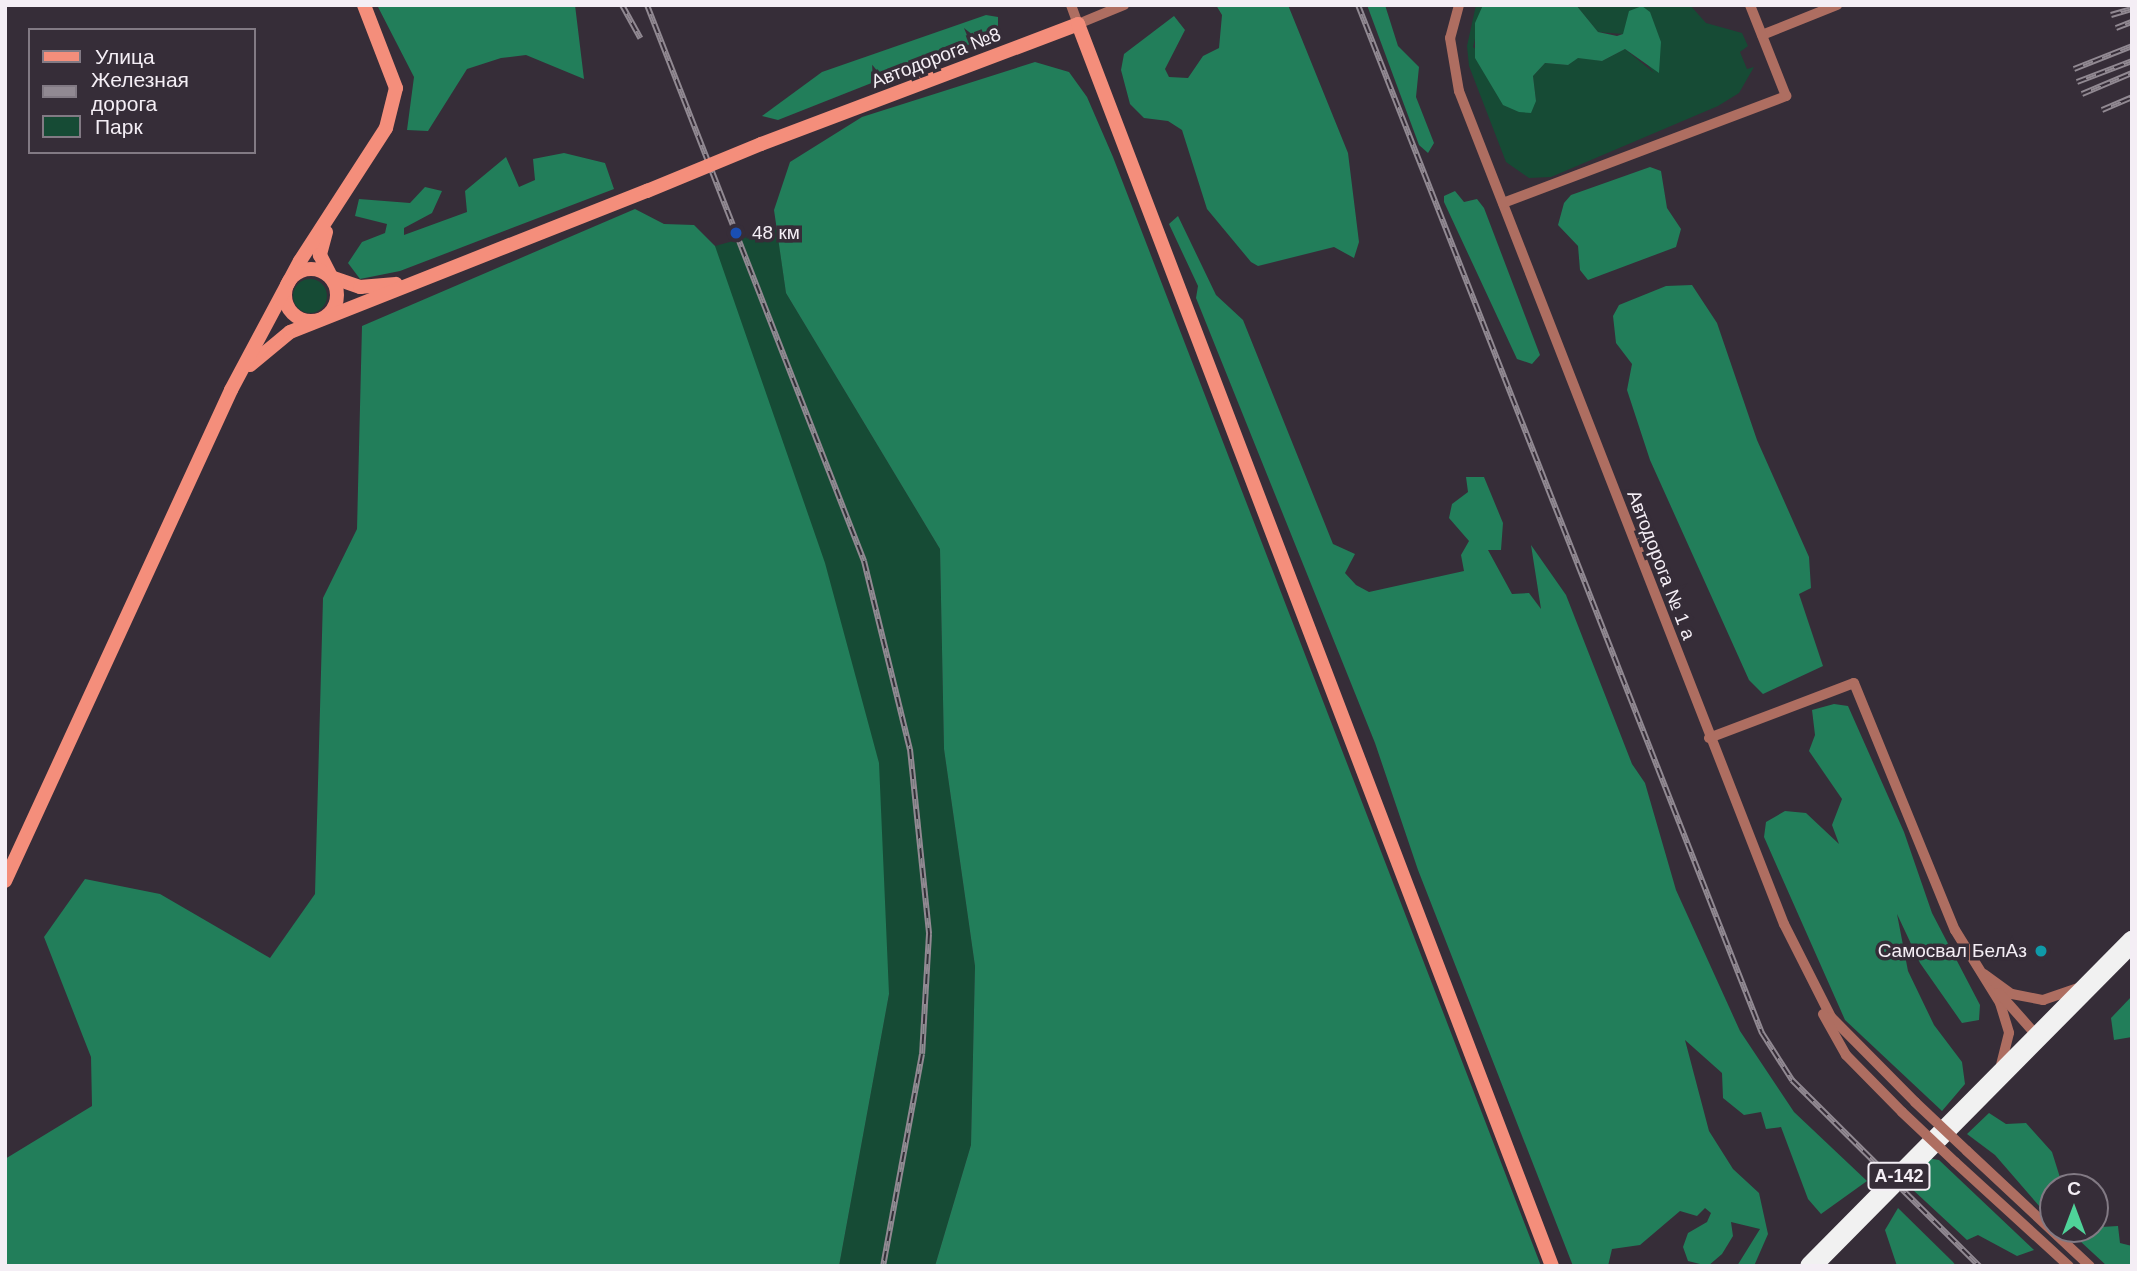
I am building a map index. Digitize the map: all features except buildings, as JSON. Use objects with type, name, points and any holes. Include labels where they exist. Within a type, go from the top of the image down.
[{"type":"highway","name":"А-142","points":[[1810,1266],[2039,1038],[2132,941]]},
{"type":"street","points":[[5,881],[231,390],[289,281],[341,202],[394,108],[396,88],[364,5]]},
{"type":"street","points":[[1071,5],[1552,1266]]},
{"type":"street","name":"Автодорога №8","points":[[415,281],[761,144],[1124,5]]},
{"type":"street","name":"Автодорога № 1 а","points":[[1459,5],[1450,38],[1459,91],[1709,738],[1807,979],[1839,1027],[2090,1266]]},
{"type":"street","points":[[1503,203],[1786,96],[1750,5]]},
{"type":"street","points":[[1762,35],[1837,5]]},
{"type":"street","points":[[289,281],[290,310],[304,320],[321,320],[337,301],[320,248],[341,202]]},
{"type":"street","points":[[289,281],[312,269],[360,287],[415,281]]},
{"type":"street","points":[[231,390],[268,346],[321,320],[415,281]]},
{"type":"street","points":[[1709,738],[1854,683],[1955,930],[2000,1003],[2008,1033],[2006,1054],[1989,1086]]},
{"type":"street","points":[[1979,971],[2012,994],[2043,1000],[2092,982]]},
{"type":"street","points":[[1979,971],[2039,1038]]},
{"type":"street","points":[[1807,979],[1846,1055],[1902,1112],[2069,1266]]},
{"type":"green space","points":[[377,5],[575,5],[584,79],[526,55],[501,58],[467,69],[428,131],[407,130],[414,77]]},
{"type":"green space","points":[[1216,5],[1288,5],[1348,153],[1359,242],[1354,258],[1334,247],[1258,266],[1251,262],[1207,209],[1182,130],[1168,121],[1144,118],[1130,104],[1121,70],[1124,54],[1174,16],[1185,30],[1165,69],[1169,77],[1188,78],[1203,56],[1219,48],[1222,15]]},
{"type":"green space","points":[[1367,5],[1385,5],[1398,46],[1419,67],[1416,97],[1434,143],[1428,153],[1419,145]]},
{"type":"green space","points":[[1476,5],[1483,5],[1473,47],[1536,101],[1533,76],[1545,63],[1568,65],[1578,57],[1602,61],[1625,49],[1654,73],[1623,34],[1598,32],[1576,5],[1690,5],[1706,23],[1742,33],[1748,46],[1740,52],[1747,69],[1754,67],[1739,93],[1718,106],[1551,177],[1529,178],[1506,162],[1469,66],[1467,46]]},
{"type":"green space","points":[[1483,5],[1576,5],[1598,32],[1617,36],[1623,34],[1629,11],[1642,6],[1650,12],[1661,42],[1659,73],[1625,49],[1602,61],[1578,58],[1568,65],[1545,63],[1533,76],[1536,101],[1531,113],[1519,112],[1503,105],[1475,58],[1475,23]]},
{"type":"green space","points":[[986,15],[998,17],[998,33],[778,120],[762,116],[822,72]]},
{"type":"green space","points":[[1035,62],[1069,72],[1087,97],[1113,157],[1541,1266],[935,1266],[971,1145],[975,966],[944,749],[940,549],[786,293],[774,210],[790,162],[862,117]]},
{"type":"green space","points":[[564,153],[605,163],[614,189],[400,271],[360,279],[348,263],[362,242],[385,233],[387,224],[355,216],[359,199],[410,203],[425,187],[442,191],[432,213],[404,228],[404,235],[467,212],[465,191],[506,157],[519,187],[535,180],[533,159]]},
{"type":"green space","points":[[1650,167],[1661,171],[1667,208],[1681,229],[1676,247],[1588,280],[1580,270],[1578,246],[1558,225],[1564,203],[1571,195]]},
{"type":"green space","points":[[1455,191],[1464,202],[1477,199],[1484,208],[1540,355],[1532,364],[1517,359],[1444,202],[1444,196]]},
{"type":"green space","points":[[635,209],[664,224],[694,225],[715,246],[825,563],[879,763],[889,994],[839,1266],[5,1266],[5,1159],[92,1106],[91,1057],[44,937],[85,879],[160,894],[270,958],[315,894],[323,598],[357,529],[362,326]]},
{"type":"green space","points":[[1178,216],[1216,295],[1243,320],[1333,544],[1355,554],[1345,573],[1356,585],[1369,592],[1464,571],[1461,555],[1469,541],[1449,518],[1452,504],[1468,492],[1466,477],[1484,477],[1503,523],[1501,550],[1488,550],[1512,594],[1529,593],[1541,609],[1531,545],[1566,595],[1632,764],[1645,783],[1676,890],[1740,1031],[1794,1112],[1867,1181],[1821,1214],[1808,1199],[1781,1127],[1766,1129],[1761,1112],[1744,1115],[1723,1098],[1722,1073],[1685,1040],[1709,1131],[1733,1169],[1759,1193],[1768,1234],[1754,1266],[1737,1266],[1760,1229],[1731,1222],[1733,1236],[1722,1254],[1708,1266],[1688,1261],[1683,1247],[1688,1233],[1707,1222],[1711,1213],[1705,1208],[1697,1216],[1680,1211],[1640,1245],[1612,1249],[1608,1266],[1573,1266],[1418,870],[1375,743],[1196,298],[1198,286],[1169,224]]},
{"type":"green space","points":[[777,229],[786,293],[940,549],[944,749],[975,966],[971,1145],[935,1266],[839,1266],[889,994],[715,246]]},
{"type":"green space","points":[[310,279],[322,284],[327,296],[322,308],[310,313],[298,308],[293,296],[298,284]]},
{"type":"green space","points":[[1692,285],[1717,323],[1757,440],[1809,557],[1811,588],[1799,594],[1823,666],[1763,694],[1749,680],[1650,460],[1627,390],[1632,364],[1616,343],[1613,316],[1619,305],[1666,286]]},
{"type":"green space","points":[[1834,704],[1848,706],[1904,832],[1932,913],[1980,1005],[1979,1020],[1962,1023],[1920,963],[1897,914],[1908,971],[1934,1025],[1962,1062],[1965,1084],[1942,1111],[1845,1020],[1764,837],[1766,822],[1785,811],[1806,813],[1839,844],[1832,825],[1842,799],[1809,751],[1815,735],[1812,710]]},
{"type":"green space","points":[[2132,996],[2132,1037],[2114,1040],[2111,1018]]},
{"type":"green space","points":[[1989,1113],[2006,1124],[2026,1123],[2052,1152],[2059,1173],[2039,1173],[2039,1206],[1995,1155],[1967,1134]]},
{"type":"green space","points":[[1927,1158],[1939,1160],[2034,1250],[2017,1256],[1978,1235],[1967,1240],[1912,1189],[1911,1173]]},
{"type":"green space","points":[[1898,1208],[1956,1266],[1897,1266],[1885,1230]]},
{"type":"green space","points":[[2118,1226],[2120,1243],[2132,1246],[2132,1266],[2107,1266],[2082,1243],[2109,1243],[2109,1227]]},
{"type":"railway","points":[[622,5],[640,38]]},
{"type":"railway","points":[[647,5],[864,561],[910,749],[929,934],[922,1054],[883,1266]]},
{"type":"railway","points":[[1358,5],[1762,1033],[1792,1080],[1979,1266]]},
{"type":"railway","points":[[2111,15],[2132,9]]},
{"type":"railway","points":[[2116,28],[2132,22]]},
{"type":"railway","points":[[2074,69],[2132,46]]},
{"type":"railway","points":[[2077,82],[2132,61]]},
{"type":"railway","points":[[2082,94],[2132,73]]},
{"type":"railway","points":[[2102,110],[2132,97]]},
{"type":"place","name":"48 км","points":[[736,233]]},
{"type":"place","name":"Самосвал БелАз","points":[[2041,951]]}]
